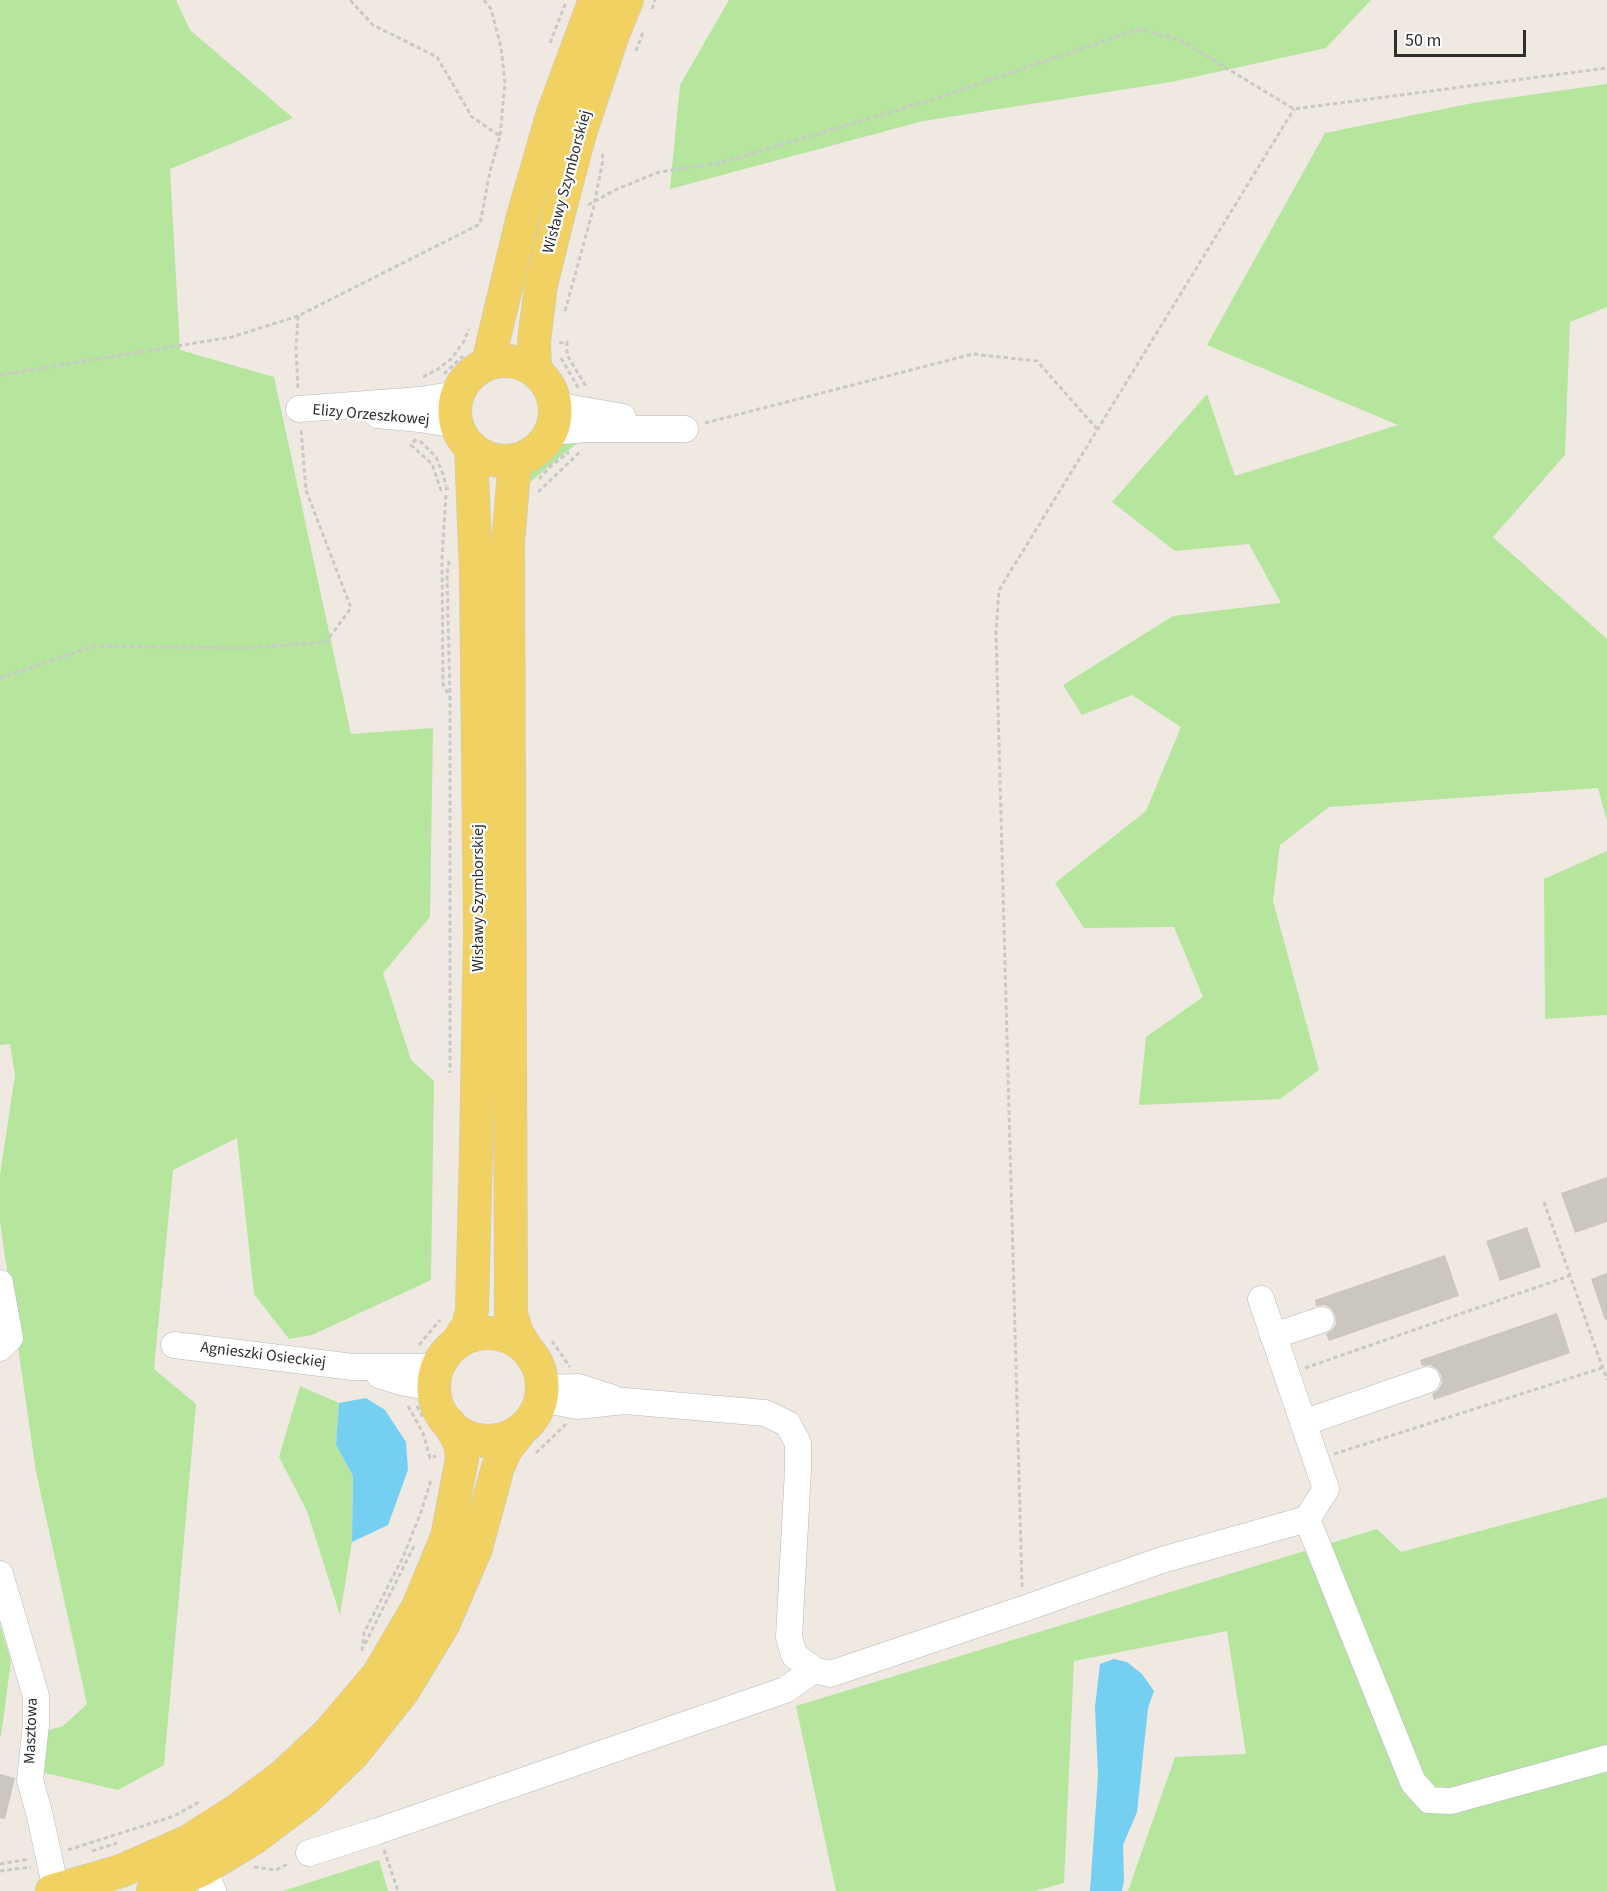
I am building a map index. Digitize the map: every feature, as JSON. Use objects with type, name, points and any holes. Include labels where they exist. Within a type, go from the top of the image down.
[{"type":"main road","name":"Wisławy Szymborskiej","points":[[488,363],[522,219],[580,35],[595,0]]},
{"type":"main road","name":"Wisławy Szymborskiej","points":[[546,361],[534,341],[541,285],[556,224],[580,133],[613,34],[639,5]]},
{"type":"main road","points":[[497,361],[546,361],[548,386],[566,419],[530,455],[527,470],[491,459],[462,422],[470,376],[488,363],[497,361]]},
{"type":"main road","name":"Wisławy Szymborskiej","points":[[434,1351],[468,1326],[472,1310],[480,932],[476,573],[462,422]]},
{"type":"main road","name":"Wisławy Szymborskiej","points":[[527,470],[508,542],[511,1314],[517,1334],[528,1351]]},
{"type":"main road","points":[[49,1876],[121,1871],[189,1841],[236,1811],[284,1775],[328,1734],[350,1709],[378,1675],[418,1607],[447,1537],[462,1459],[460,1443],[439,1407],[434,1351],[474,1335],[494,1333],[513,1339],[528,1351],[538,1368],[541,1393],[532,1419],[506,1449],[498,1467],[476,1548],[443,1625],[403,1691],[353,1754],[306,1799],[254,1838],[208,1880],[153,1891]]},
{"type":"main road","points":[[448,1423],[464,1435],[483,1440],[502,1439],[520,1431]]},
{"type":"street","name":"Elizy Orzeszkowej","points":[[299,409],[420,399],[462,422]]},
{"type":"street","points":[[566,419],[589,429],[685,429]]},
{"type":"street","points":[[0,1283],[10,1338],[0,1348]]},
{"type":"street","points":[[541,1393],[577,1406],[625,1401],[765,1413],[788,1424],[798,1443],[789,1637],[794,1655],[814,1670],[831,1674],[1161,1560],[1307,1519],[1326,1489],[1260,1299]]},
{"type":"street","points":[[1273,1336],[1321,1320]]},
{"type":"street","name":"Agnieszki Osieckiej","points":[[174,1345],[353,1367],[434,1351]]},
{"type":"street","points":[[1303,1423],[1427,1380]]},
{"type":"street","points":[[1307,1519],[1413,1782],[1429,1800],[1451,1801],[1607,1758]]},
{"type":"street","name":"Masztowa","points":[[0,1574],[36,1696],[36,1724],[30,1780],[40,1816],[49,1876]]},
{"type":"street","points":[[309,1853],[785,1690],[814,1670]]},
{"type":"path","points":[[350,0],[373,25],[437,57],[471,117],[500,136]]},
{"type":"path","points":[[0,375],[232,337],[298,316],[480,224],[490,171],[500,136],[505,83],[501,47],[490,9],[484,0]]},
{"type":"path","points":[[639,5],[655,0]]},
{"type":"path","points":[[588,205],[617,189],[659,172],[720,163],[917,105],[1139,30],[1180,40],[1294,109],[1607,68]]},
{"type":"path","points":[[635,53],[643,32]]},
{"type":"path","points":[[1023,1609],[996,633],[999,590],[1294,109]]},
{"type":"path","points":[[563,317],[595,201],[603,160],[602,146],[595,175]]},
{"type":"path","points":[[585,214],[590,195]]},
{"type":"path","points":[[0,678],[94,646],[247,648],[326,642],[351,608],[306,490],[296,348],[298,316]]},
{"type":"path","points":[[559,336],[554,343],[567,342],[567,355],[589,395]]},
{"type":"path","points":[[685,429],[972,354],[1037,361],[1098,430]]},
{"type":"path","points":[[527,470],[550,467],[566,419],[546,361]]},
{"type":"path","points":[[447,490],[441,490],[432,464],[411,445],[416,438],[436,457],[447,490],[442,558],[443,684],[454,705]]},
{"type":"path","points":[[538,493],[585,448]]},
{"type":"path","points":[[447,490],[451,496]]},
{"type":"path","points":[[449,556],[447,575],[450,696],[450,1076]]},
{"type":"path","points":[[1544,1202],[1607,1380]]},
{"type":"path","points":[[1286,1374],[1569,1276]]},
{"type":"path","points":[[1316,1460],[1602,1368]]},
{"type":"path","points":[[407,1404],[423,1433],[430,1458],[438,1455]]},
{"type":"path","points":[[438,1455],[441,1461]]},
{"type":"path","points":[[435,1466],[438,1455]]},
{"type":"path","points":[[360,1657],[364,1633],[403,1557],[421,1512],[431,1478]]},
{"type":"path","points":[[362,1649],[418,1539]]},
{"type":"path","points":[[0,1871],[49,1876],[202,1801]]},
{"type":"path","points":[[378,1831],[398,1891]]},
{"type":"path","points":[[84,1854],[127,1840]]},
{"type":"path","points":[[249,1867],[276,1870],[309,1853]]},
{"type":"path","points":[[0,1864],[49,1876]]},
{"type":"green space","points":[[0,0],[176,0],[190,30],[293,118],[170,169],[180,350],[274,377],[351,734],[433,728],[430,917],[383,973],[411,1060],[434,1081],[431,1280],[312,1335],[289,1339],[254,1294],[237,1138],[173,1170],[154,1369],[196,1404],[164,1765],[118,1790],[41,1772],[39,1733],[63,1726],[87,1704],[36,1472],[0,1222],[0,1175],[15,1075],[10,1044],[0,1045]]},
{"type":"green space","points":[[729,0],[1371,0],[1326,48],[1171,82],[923,121],[670,189],[680,85]]},
{"type":"green space","points":[[1607,84],[1607,307],[1570,322],[1565,455],[1493,537],[1607,639],[1607,821],[1598,788],[1329,807],[1280,845],[1273,901],[1319,1070],[1280,1099],[1139,1105],[1146,1037],[1203,997],[1174,927],[1084,928],[1055,883],[1146,811],[1181,727],[1132,695],[1082,715],[1063,685],[1173,616],[1281,603],[1249,544],[1175,551],[1112,502],[1207,394],[1235,476],[1398,425],[1207,345],[1325,133],[1473,103]]},
{"type":"green space","points":[[567,439],[577,439],[576,444],[529,483],[530,471],[542,456],[552,445]]},
{"type":"green space","points":[[1607,851],[1607,1015],[1545,1019],[1544,879]]},
{"type":"green space","points":[[300,1386],[339,1403],[336,1445],[353,1476],[352,1542],[340,1615],[307,1511],[279,1457]]},
{"type":"green space","points":[[1607,1497],[1607,1891],[1128,1891],[1175,1757],[1246,1754],[1227,1631],[1074,1661],[1064,1883],[1035,1891],[836,1891],[796,1706],[1377,1529],[1401,1552]]},
{"type":"green space","points":[[0,1624],[11,1661],[1,1736],[0,1736]]},
{"type":"green space","points":[[379,1860],[388,1891],[283,1891]]},
{"type":"water","points":[[366,1398],[385,1410],[406,1442],[408,1470],[388,1525],[352,1542],[353,1476],[336,1445],[339,1403]]},
{"type":"water","points":[[1114,1659],[1127,1662],[1142,1674],[1154,1691],[1148,1708],[1137,1812],[1123,1845],[1122,1891],[1090,1891],[1098,1776],[1095,1707],[1100,1664]]},
{"type":"building","points":[[1607,1177],[1607,1222],[1575,1233],[1561,1193]]},
{"type":"building","points":[[1527,1227],[1541,1267],[1500,1281],[1486,1241]]},
{"type":"building","points":[[1445,1255],[1459,1296],[1329,1341],[1326,1334],[1336,1324],[1335,1315],[1325,1305],[1316,1306],[1315,1300]]},
{"type":"building","points":[[1607,1273],[1607,1319],[1605,1320],[1591,1279]]},
{"type":"building","points":[[1557,1313],[1570,1353],[1434,1400],[1432,1394],[1442,1383],[1441,1375],[1430,1365],[1422,1366],[1420,1360]]},
{"type":"building","points":[[0,1774],[15,1778],[5,1819],[0,1818]]}]
